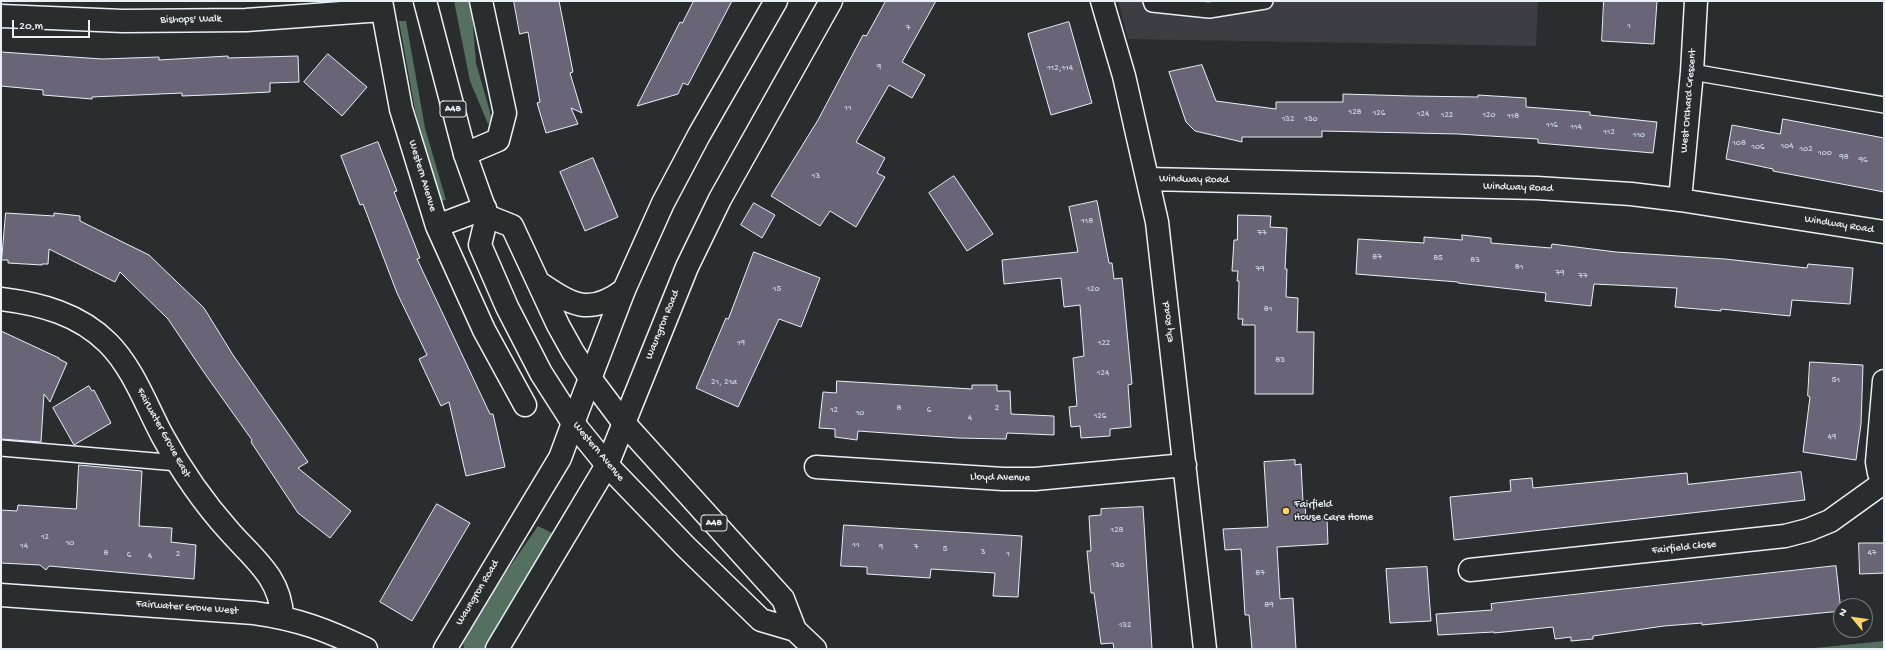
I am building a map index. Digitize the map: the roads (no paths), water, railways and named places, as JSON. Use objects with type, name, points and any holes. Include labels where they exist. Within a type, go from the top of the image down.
[{"type":"main road","name":"A48","points":[[425,1],[465,154],[486,212]]},
{"type":"main road","points":[[465,154],[498,140],[505,114],[481,1]]},
{"type":"main road","name":"Waungron Road","points":[[445,649],[460,620],[560,458],[624,290],[663,202],[699,135],[776,1]]},
{"type":"main road","name":"Waungron Road","points":[[497,649],[607,465],[687,266],[720,199],[832,1]]},
{"type":"main road","name":"Ely Road","points":[[1102,1],[1124,76],[1148,179],[1160,246],[1185,464],[1201,625],[1205,649]]},
{"type":"main road","name":"West Orchard Crescent","points":[[1680,200],[1692,72],[1696,1]]},
{"type":"main road","name":"Western Avenue","points":[[381,6],[401,109],[436,226],[484,330],[525,405]]},
{"type":"main road","name":"Bishops' Walk","points":[[1,16],[75,10],[246,20],[381,6]]},
{"type":"main road","name":"Windway Road","points":[[1148,179],[1537,188],[1631,194],[1680,200],[1884,232]]},
{"type":"main road","points":[[436,226],[486,212]]},
{"type":"main road","name":"Western Avenue","points":[[795,630],[761,620],[686,548],[607,465],[573,423],[541,374],[507,307],[480,246],[486,212],[512,226],[564,337],[590,378],[623,422],[783,599],[795,630],[815,649]]},
{"type":"main road","points":[[538,282],[566,300],[586,305],[600,304],[611,300],[624,290]]},
{"type":"main road","name":"Fairwater Grove East","points":[[1,299],[39,305],[67,315],[87,326],[108,344],[132,378],[178,463],[206,504],[263,568],[275,584],[281,602],[282,617]]},
{"type":"main road","points":[[1884,381],[1877,462],[1884,483]]},
{"type":"main road","name":"Lloyd Avenue","points":[[816,467],[1019,479],[1185,464]]},
{"type":"main road","name":"Fairfield Close","points":[[1470,570],[1785,536],[1808,530],[1830,520],[1884,483]]},
{"type":"main road","name":"Fairwater Grove West","points":[[1,595],[254,613],[282,617],[320,628],[366,649]]},
{"type":"lane","points":[[1151,1],[1152,4],[1209,10],[1265,1]]},
{"type":"lane","points":[[1692,72],[1884,105]]},
{"type":"lane","points":[[1,448],[178,463]]},
{"type":"place","name":"Fairfield House Care Home","points":[[1286,511]]}]
